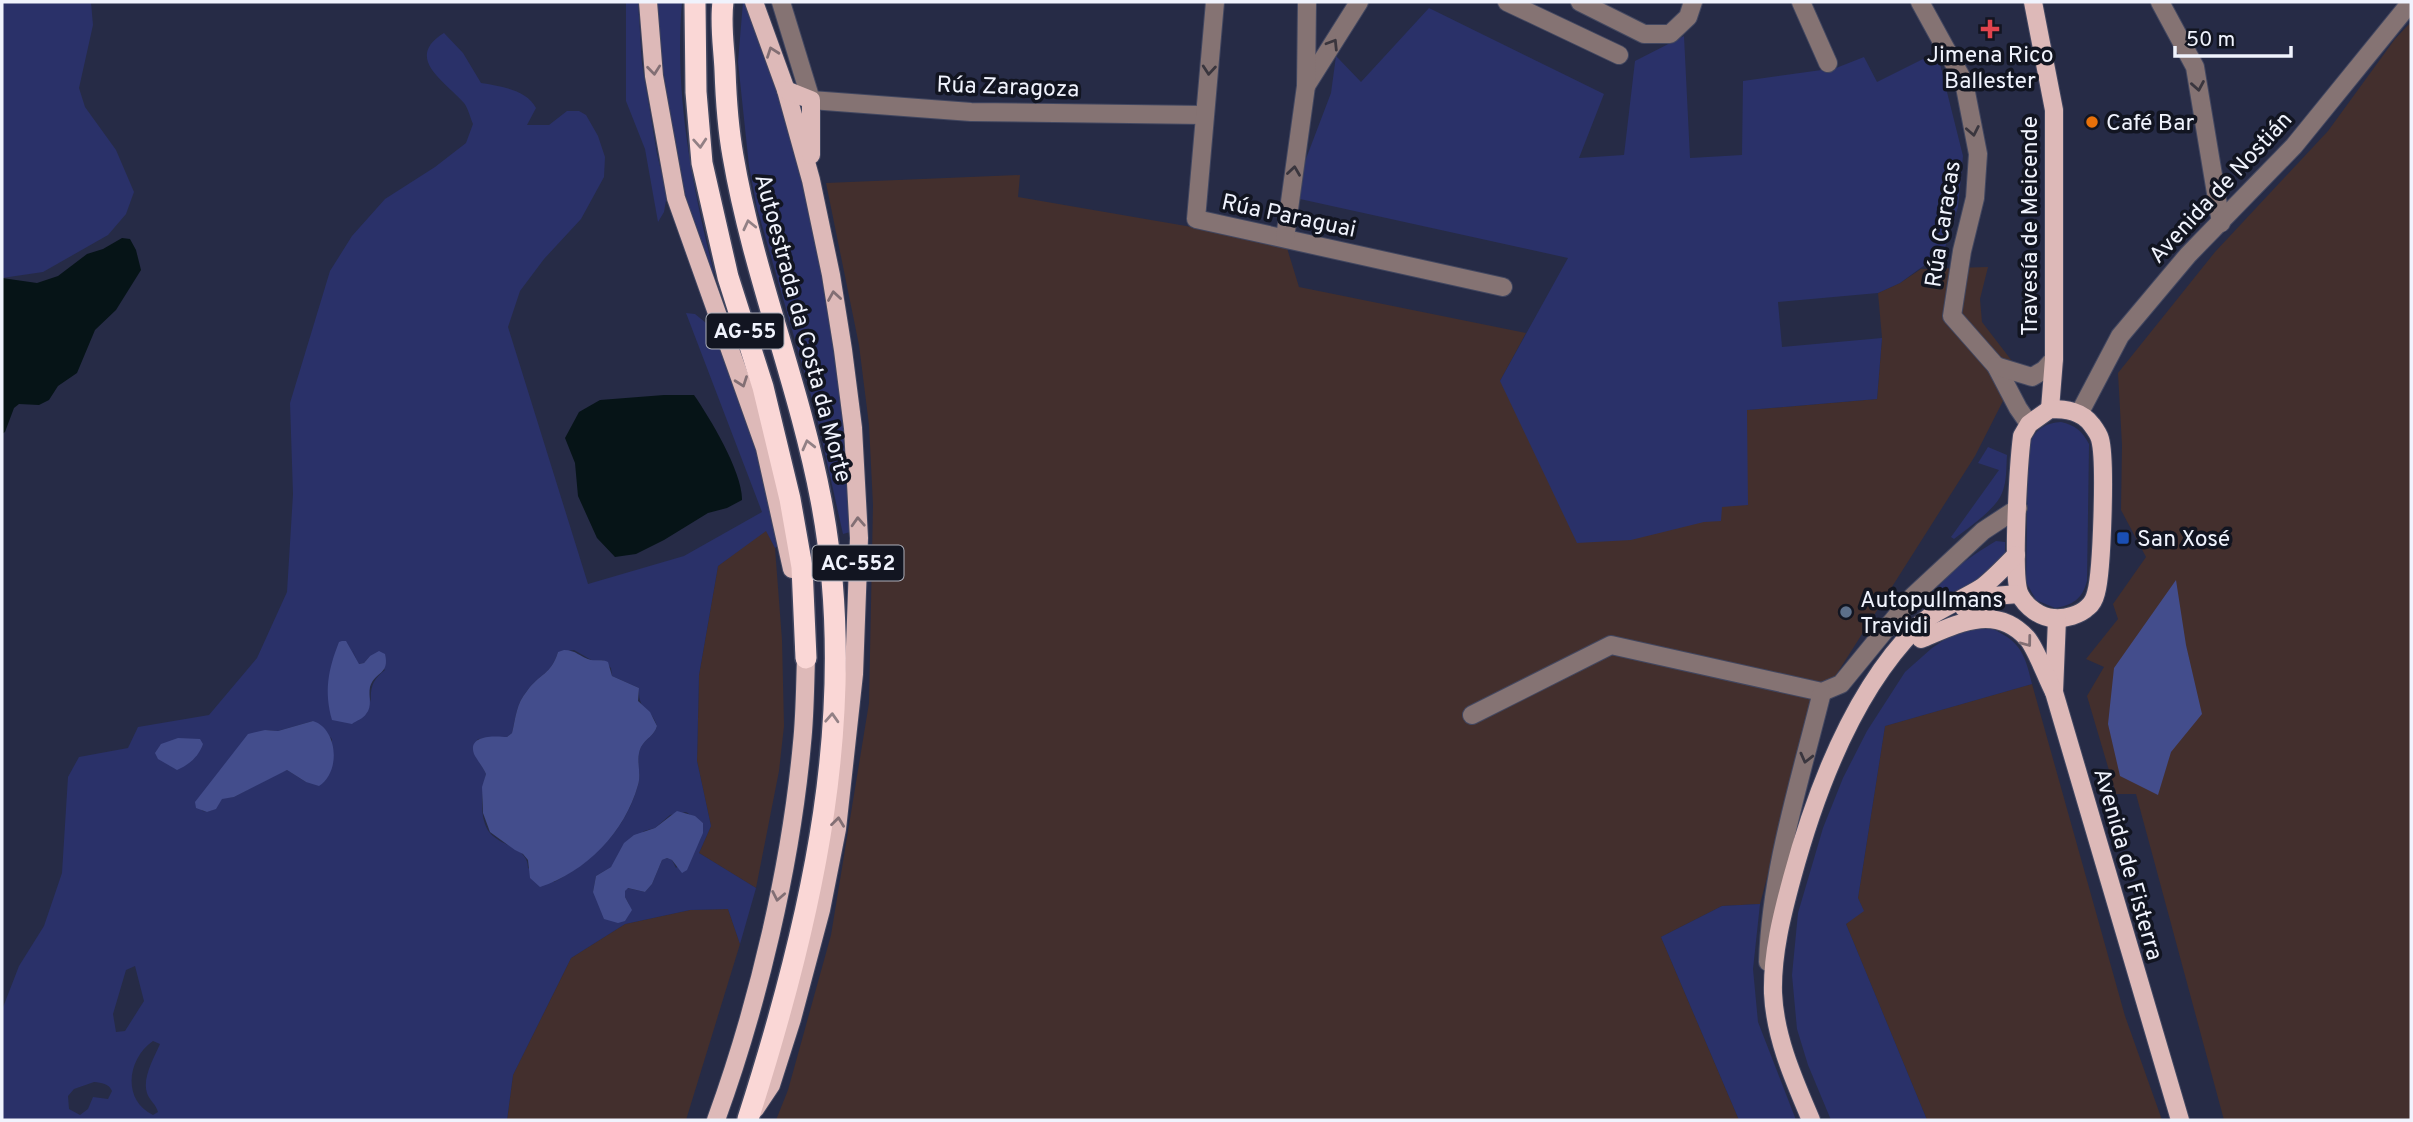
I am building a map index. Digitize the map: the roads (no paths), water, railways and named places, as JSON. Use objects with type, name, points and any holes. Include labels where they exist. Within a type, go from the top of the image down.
[{"type":"highway","name":"AG-55","points":[[695,2],[696,92],[702,163],[728,278],[763,387],[790,499],[802,567],[806,658]]},
{"type":"highway","name":"Autoestrada da Costa da Morte","points":[[723,2],[732,155],[759,270],[792,378],[821,498],[832,566],[836,629],[830,761],[817,859],[777,1027],[748,1120]]},
{"type":"main road","name":"AC-552","points":[[648,2],[658,99],[676,198],[765,448],[792,565],[806,658],[802,743],[789,842],[753,999],[717,1117]]},
{"type":"main road","name":"AC-552","points":[[748,1120],[771,1084],[792,1019],[821,909],[838,829],[854,674],[859,538],[853,428],[841,338],[811,180],[786,90],[754,2]]},
{"type":"main road","name":"Travesía de Meicende","points":[[2033,2],[2054,110],[2053,359],[2050,409]]},
{"type":"main road","points":[[786,90],[811,100],[811,180]]},
{"type":"main road","points":[[2050,409],[2068,409],[2079,414],[2091,423],[2100,438],[2102,461],[2096,596],[2088,607],[2071,617],[2047,618],[2033,610],[2019,594],[2016,555],[2022,436],[2029,424],[2050,409]]},
{"type":"main road","points":[[1811,1120],[1789,1067],[1777,1024],[1773,993],[1776,947],[1783,912],[1813,808],[1835,755],[1865,696],[1918,626],[1982,587],[2016,555]]},
{"type":"main road","points":[[1888,664],[1946,617],[1993,596],[2019,594]]},
{"type":"main road","points":[[1922,639],[1967,620],[1990,619],[2009,625],[2029,639],[2054,692]]},
{"type":"main road","name":"Avenida de Fisterra","points":[[2057,619],[2054,692],[2180,1120]]},
{"type":"street","points":[[781,2],[811,100]]},
{"type":"street","name":"Rúa Paraguai","points":[[1215,2],[1196,219],[1503,287]]},
{"type":"street","points":[[1284,238],[1306,86],[1307,2]]},
{"type":"street","points":[[1306,86],[1359,2]]},
{"type":"street","points":[[1507,2],[1619,55]]},
{"type":"street","points":[[1580,2],[1644,34],[1671,34],[1688,17],[1693,2]]},
{"type":"street","points":[[1801,2],[1828,64]]},
{"type":"street","name":"Rúa Caracas","points":[[1920,2],[1964,82],[1978,154],[1975,198],[1962,251],[1952,316],[1996,366],[2029,424]]},
{"type":"street","points":[[2160,2],[2194,67],[2221,223]]},
{"type":"street","name":"Avenida de Nostián","points":[[2079,414],[2120,336],[2188,255],[2294,146],[2411,2]]},
{"type":"street","name":"Rúa Zaragoza","points":[[811,100],[971,112],[1205,115]]},
{"type":"street","points":[[1996,366],[2032,377],[2044,370],[2053,359]]},
{"type":"street","points":[[1472,715],[1611,645],[1822,692],[1841,684],[1913,596],[1983,531],[2018,508]]},
{"type":"street","points":[[1773,993],[1768,965],[1769,930],[1776,876],[1822,692]]},
{"type":"place","name":"Jimena Rico Ballester","points":[[1990,29]]},
{"type":"place","name":"Café Bar","points":[[2092,122]]},
{"type":"place","name":"San Xosé","points":[[2123,538]]},
{"type":"place","name":"Autopullmans Travidi","points":[[1846,612]]}]
